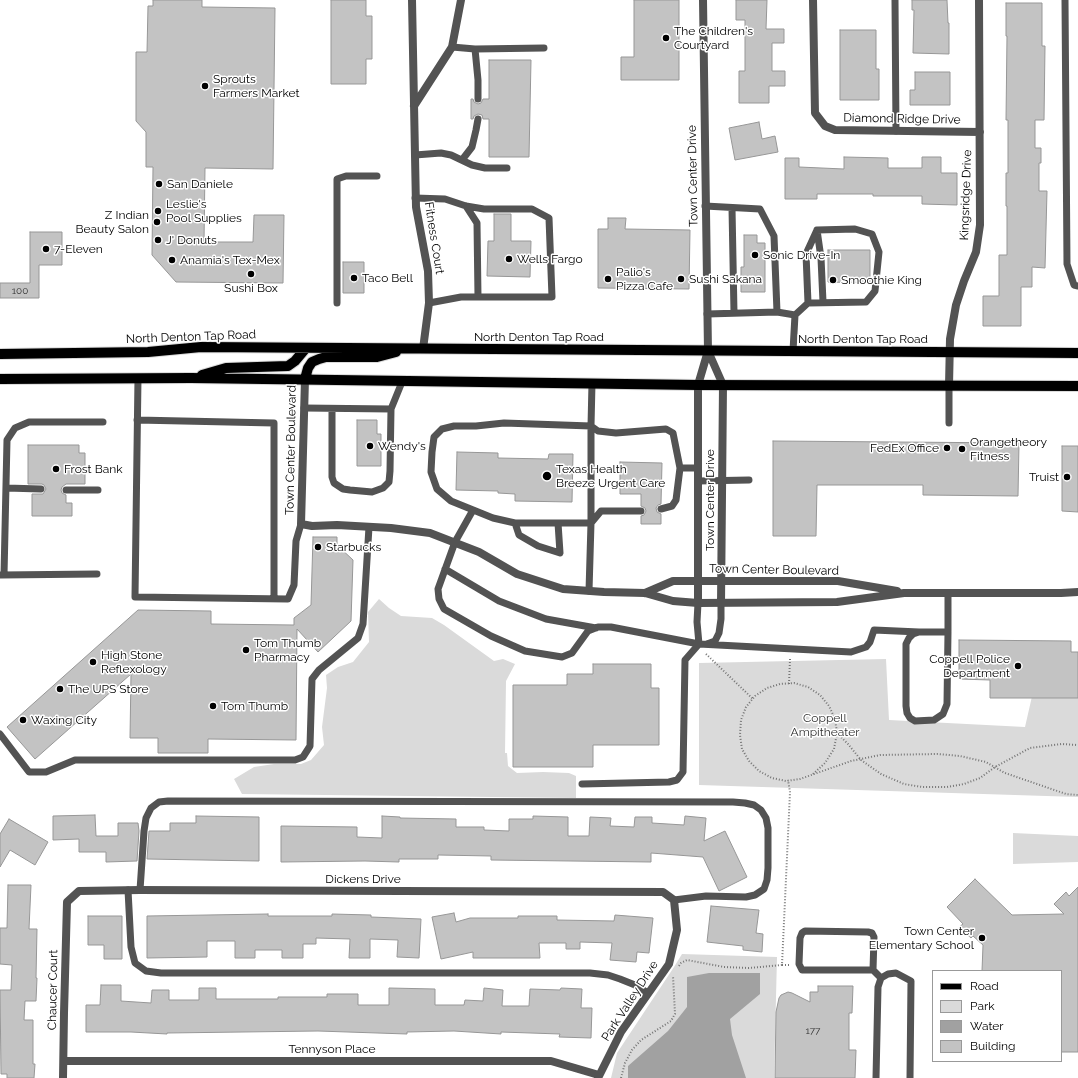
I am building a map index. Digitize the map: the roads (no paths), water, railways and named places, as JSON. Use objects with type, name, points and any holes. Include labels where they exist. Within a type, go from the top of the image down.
[{"type":"main road","name":"North Denton Tap Road","points":[[2,351],[148,352],[201,347],[1078,353]]},
{"type":"main road","points":[[191,378],[226,368],[288,366],[295,361],[306,348]]},
{"type":"main road","points":[[304,379],[312,362],[319,359],[326,357],[377,357],[408,349]]},
{"type":"main road","points":[[0,379],[191,378],[698,385],[1078,386]]},
{"type":"street","name":"Fitness Court","points":[[412,0],[415,198],[421,239],[428,271],[429,303],[423,349]]},
{"type":"street","points":[[414,106],[452,47],[461,0]]},
{"type":"street","name":"Town Center Drive","points":[[698,603],[698,385],[708,351],[703,0]]},
{"type":"street","name":"Diamond Ridge Drive","points":[[813,0],[816,113],[825,126],[835,130],[980,132]]},
{"type":"street","name":"Kingsridge Drive","points":[[949,386],[950,339],[956,304],[976,252],[980,225],[979,0]]},
{"type":"street","name":"Town Center Drive","points":[[708,351],[723,385],[721,604]]},
{"type":"street","name":"Town Center Boulevard","points":[[304,379],[301,524],[312,526],[368,526],[430,532],[479,552],[517,574],[563,589],[645,593],[673,601],[721,604],[836,602],[904,593],[1078,592]]},
{"type":"street","name":"Town Center Boulevard","points":[[645,593],[673,581],[838,581],[904,593]]},
{"type":"street","name":"Dickens Drive","points":[[67,902],[79,891],[128,890],[663,892],[674,900]]},
{"type":"street","name":"Park Valley Drive","points":[[598,1076],[621,1032],[669,964],[677,930],[674,900]]},
{"type":"street","name":"Chaucer Court","points":[[64,1078],[67,902]]},
{"type":"street","name":"Tennyson Place","points":[[64,1061],[551,1061],[598,1076]]},
{"type":"lane","points":[[895,0],[896,131]]},
{"type":"lane","points":[[1065,0],[1067,264],[1074,285],[1078,286]]},
{"type":"lane","points":[[452,47],[475,49],[544,48]]},
{"type":"lane","points":[[475,49],[478,99]]},
{"type":"lane","points":[[462,160],[472,147],[478,119]]},
{"type":"lane","points":[[414,155],[441,153],[462,160],[472,166],[485,168],[506,168]]},
{"type":"lane","points":[[337,303],[337,179],[346,176],[377,176]]},
{"type":"lane","points":[[415,198],[445,199],[466,206],[484,208],[532,209],[550,218],[552,297],[461,297],[429,303]]},
{"type":"lane","points":[[466,206],[477,223],[478,297]]},
{"type":"lane","points":[[706,206],[760,209],[774,236],[777,312]]},
{"type":"lane","points":[[732,208],[734,313]]},
{"type":"lane","points":[[793,351],[795,315],[808,303],[866,302],[875,291],[879,252],[872,234],[855,228],[817,230]]},
{"type":"lane","points":[[817,230],[821,258],[823,302]]},
{"type":"lane","points":[[808,303],[806,254],[817,230]]},
{"type":"lane","points":[[707,314],[777,312],[795,315]]},
{"type":"lane","points":[[138,378],[135,597],[288,599],[294,585],[296,541],[301,524]]},
{"type":"lane","points":[[332,409],[332,477],[334,483],[343,489],[372,492],[383,488],[389,482],[391,409],[402,382]]},
{"type":"lane","points":[[589,591],[592,384]]},
{"type":"lane","points":[[949,386],[949,423]]},
{"type":"lane","points":[[304,408],[391,409]]},
{"type":"lane","points":[[138,420],[274,423],[274,599]]},
{"type":"lane","points":[[97,574],[2,575],[7,440],[15,428],[29,422],[103,422]]},
{"type":"lane","points":[[591,523],[514,523],[493,518],[451,501],[437,489],[431,472],[434,437],[442,429],[454,426],[476,426],[504,423],[591,426],[598,431],[616,433],[666,429],[673,433],[680,468],[676,500],[672,506],[661,509]]},
{"type":"lane","points":[[680,468],[698,468]]},
{"type":"lane","points":[[698,481],[749,480]]},
{"type":"lane","points":[[6,488],[41,489]]},
{"type":"lane","points":[[66,490],[98,490]]},
{"type":"lane","points":[[473,510],[455,542],[438,589],[439,599],[444,608],[491,636],[525,651],[562,657],[572,653],[588,632],[596,628]]},
{"type":"lane","points":[[591,523],[601,511],[641,511]]},
{"type":"lane","points":[[514,523],[519,536],[538,546],[560,553],[558,523]]},
{"type":"lane","points":[[0,734],[29,772],[46,772],[74,760],[295,760],[303,757],[310,746],[312,679],[319,670],[358,638],[363,624],[368,526]]},
{"type":"lane","points":[[445,569],[499,601],[546,619],[596,628],[611,627],[699,644],[852,652],[866,647],[870,642],[874,630],[948,632]]},
{"type":"lane","points":[[919,632],[908,638],[906,644],[907,713],[910,718],[915,721],[934,720],[943,714],[947,704],[948,593]]},
{"type":"lane","points":[[582,784],[669,782],[677,780],[683,772],[685,660],[699,644],[697,622],[698,603]]},
{"type":"lane","points":[[699,644],[707,644],[716,641],[721,621],[721,604]]},
{"type":"lane","points":[[140,890],[146,818],[151,808],[158,802],[168,800],[733,802],[754,805],[761,810],[766,818],[768,828],[768,868],[767,880],[764,889],[755,895],[746,897],[698,897],[674,900]]},
{"type":"lane","points":[[128,890],[130,947],[135,963],[146,971],[161,973],[590,973],[608,975],[620,979],[648,993]]},
{"type":"lane","points":[[873,970],[874,937],[872,933],[805,931],[802,933],[800,938],[799,964],[802,970],[873,970],[881,978]]},
{"type":"lane","points":[[876,1078],[878,987],[881,978],[888,974],[896,973],[911,981],[910,1078]]},
{"type":"water","points":[[709,973],[760,973],[760,994],[730,1019],[732,1035],[746,1078],[628,1078],[628,1066],[668,1031],[687,1007],[687,977]]},
{"type":"place","name":"The Children's Courtyard","points":[[666,38]]},
{"type":"place","name":"Sprouts Farmers Market","points":[[205,86]]},
{"type":"place","name":"San Daniele","points":[[159,184]]},
{"type":"place","name":"Leslie's Pool Supplies","points":[[158,211]]},
{"type":"place","name":"Z Indian Beauty Salon","points":[[157,222]]},
{"type":"place","name":"J' Donuts","points":[[158,240]]},
{"type":"place","name":"7-Eleven","points":[[46,249]]},
{"type":"place","name":"Sonic Drive-In","points":[[755,255]]},
{"type":"place","name":"Wells Fargo","points":[[509,259]]},
{"type":"place","name":"Anamia's Tex-Mex","points":[[172,260]]},
{"type":"place","name":"Sushi Box","points":[[251,274]]},
{"type":"place","name":"Taco Bell","points":[[354,278]]},
{"type":"place","name":"Palio's Pizza Cafe","points":[[608,279]]},
{"type":"place","name":"Sushi Sakana","points":[[681,279]]},
{"type":"place","name":"Smoothie King","points":[[833,280]]},
{"type":"place","name":"Wendy's","points":[[370,446]]},
{"type":"place","name":"FedEx Office","points":[[947,448]]},
{"type":"place","name":"Orangetheory Fitness","points":[[962,449]]},
{"type":"place","name":"Frost Bank","points":[[56,469]]},
{"type":"place","name":"Texas Health Breeze Urgent Care","points":[[547,476]]},
{"type":"place","name":"Truist","points":[[1067,477]]},
{"type":"place","name":"Starbucks","points":[[318,547]]},
{"type":"place","name":"Tom Thumb Pharmacy","points":[[246,650]]},
{"type":"place","name":"High Stone Reflexology","points":[[93,662]]},
{"type":"place","name":"Coppell Police Department","points":[[1018,666]]},
{"type":"place","name":"The UPS Store","points":[[60,689]]},
{"type":"place","name":"Tom Thumb","points":[[213,706]]},
{"type":"place","name":"Waxing City","points":[[23,720]]},
{"type":"place","name":"Town Center Elementary School","points":[[982,938]]},
{"type":"park label","name":"Coppell Ampitheater","points":[[825,725]]}]
